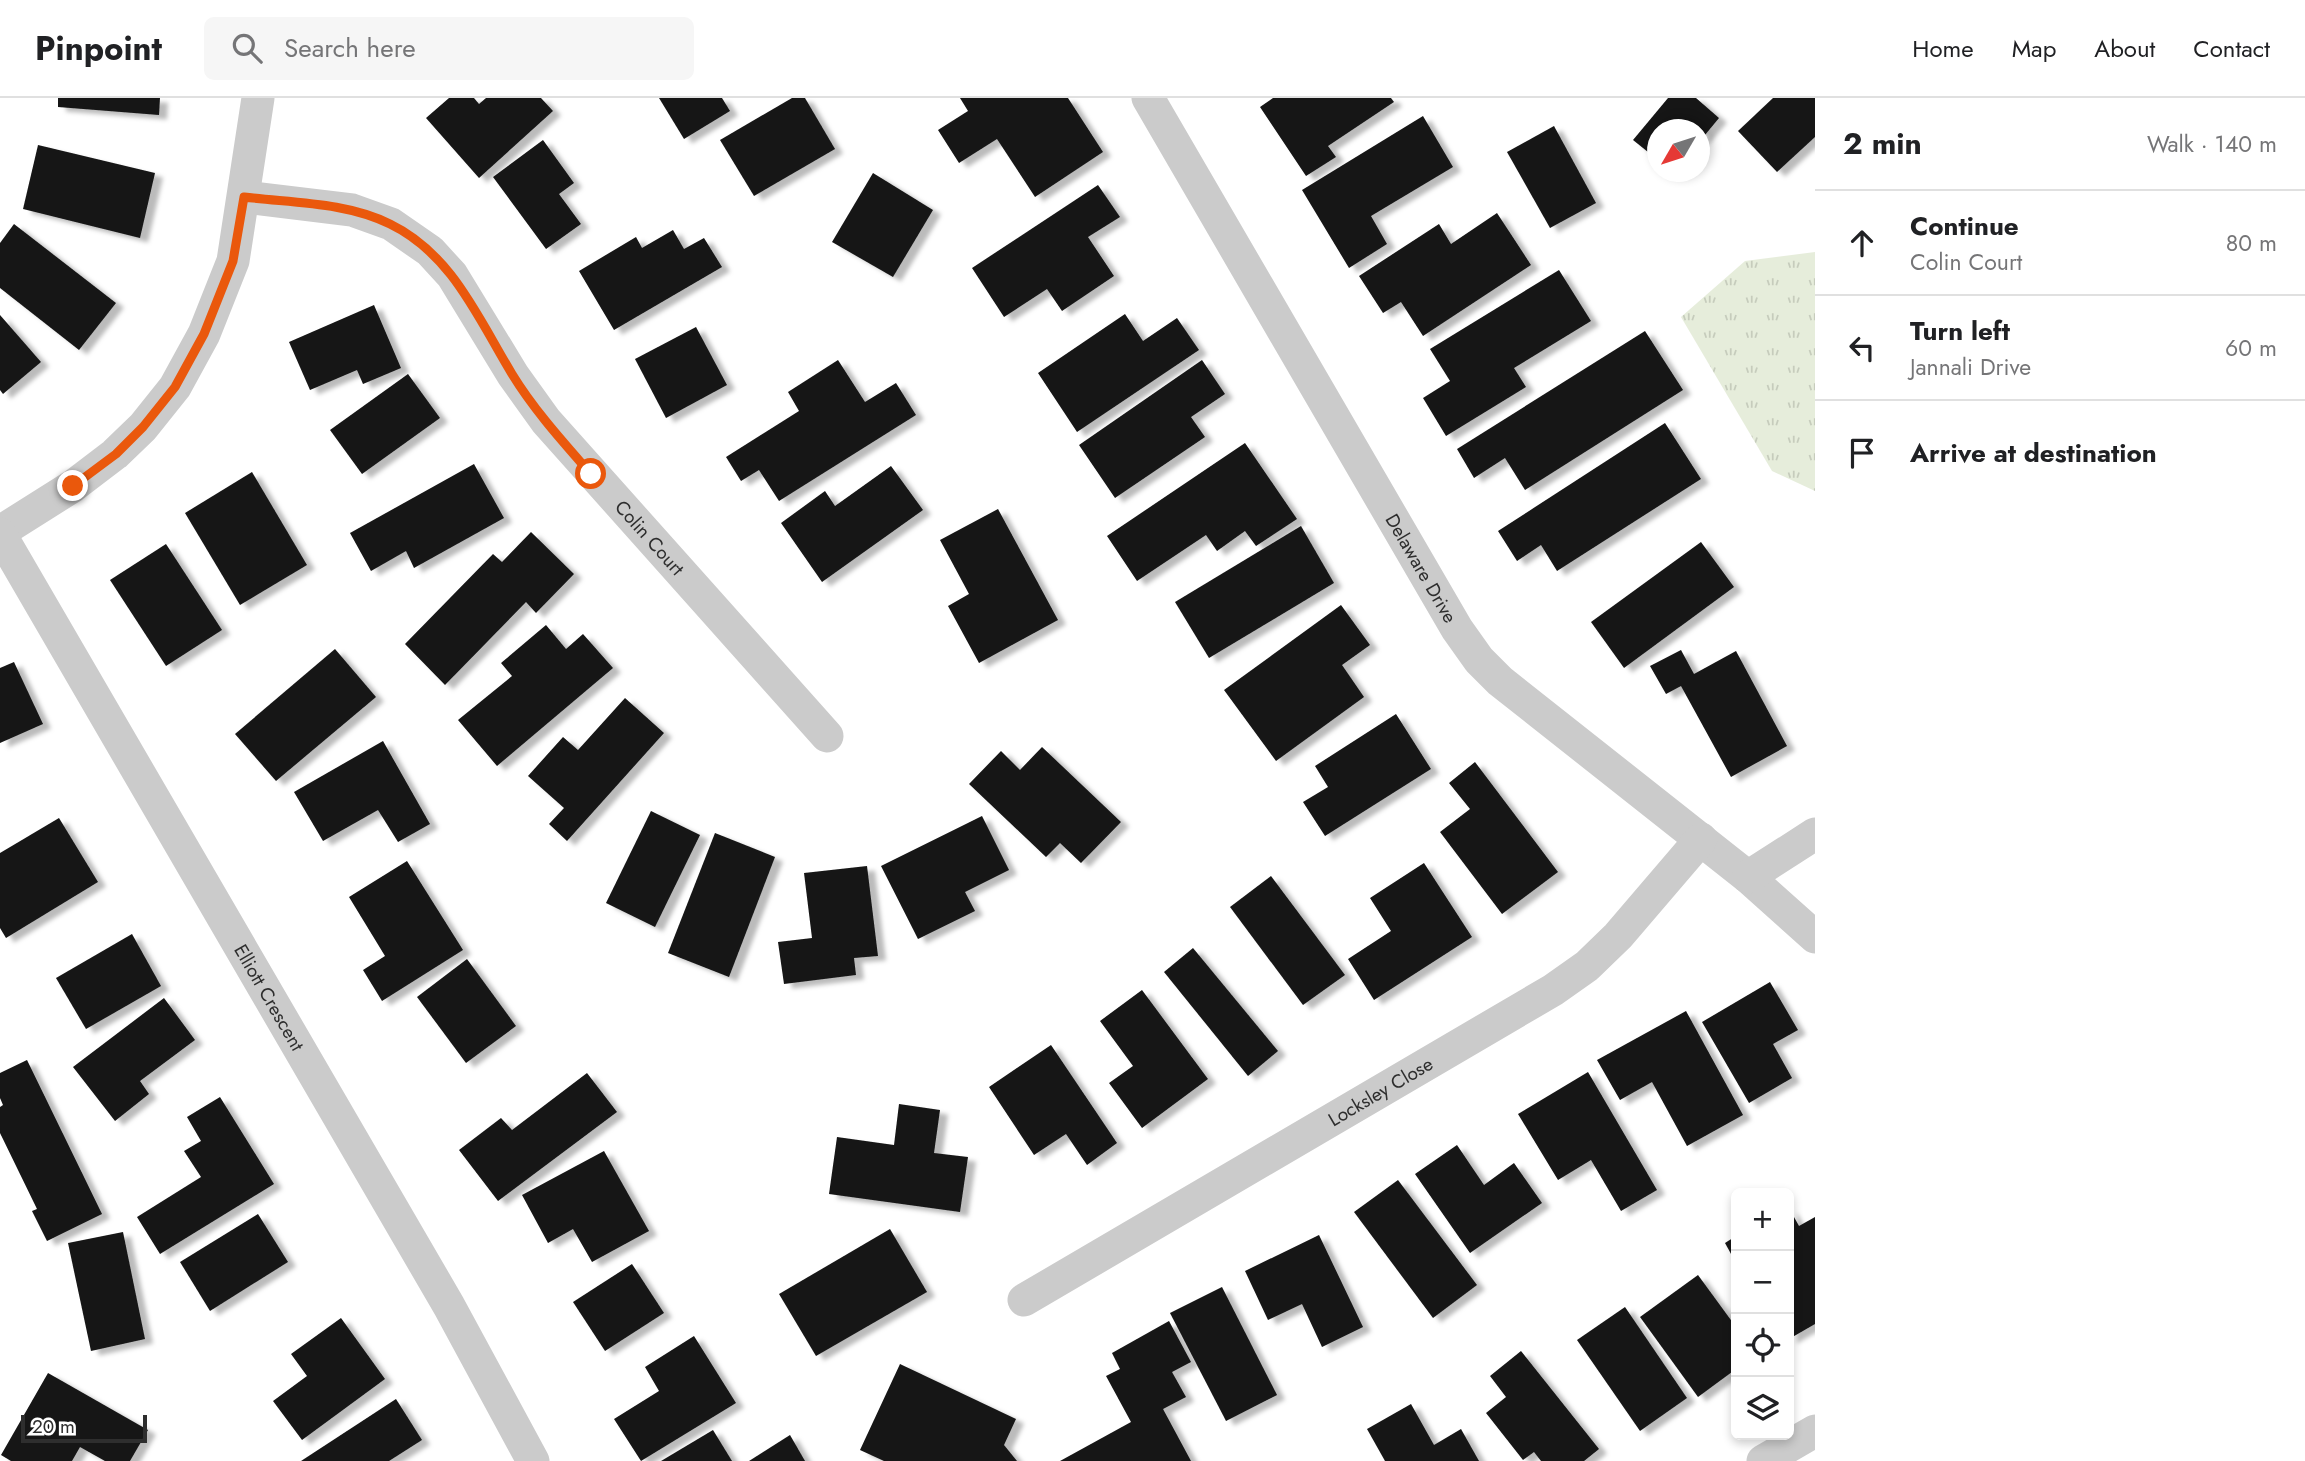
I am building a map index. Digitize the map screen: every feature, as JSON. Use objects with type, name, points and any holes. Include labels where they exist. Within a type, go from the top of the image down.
[{"type":"street","points":[[0,533],[73,486],[116,454],[143,427],[175,387],[204,334],[233,261],[258,98]]},
{"type":"street","name":"Delaware Drive","points":[[1148,98],[1457,629],[1479,660],[1500,681],[1748,877],[1815,937]]},
{"type":"street","name":"Colin Court","points":[[244,197],[352,210],[391,224],[430,251],[452,275],[513,375],[545,421],[827,736]]},
{"type":"street","name":"Elliott Crescent","points":[[0,533],[449,1306],[533,1461]]},
{"type":"street","points":[[1748,877],[1815,834]]},
{"type":"street","name":"Locksley Close","points":[[1024,1300],[1553,990],[1587,966],[1618,936],[1701,839]]},
{"type":"street","points":[[1763,1461],[1815,1431]]},
{"type":"green space","points":[[1815,252],[1815,491],[1772,471],[1681,317],[1745,261]]},
{"type":"building","points":[[58,98],[160,98],[159,115],[58,107]]},
{"type":"building","points":[[449,98],[474,98],[479,104],[486,98],[541,98],[553,111],[479,178],[426,118]]},
{"type":"building","points":[[659,98],[722,98],[730,111],[684,139]]},
{"type":"building","points":[[792,98],[805,98],[835,149],[754,196],[720,140]]},
{"type":"building","points":[[960,98],[1068,98],[1103,152],[1035,197],[997,139],[959,163],[938,130],[968,111]]},
{"type":"building","points":[[1273,98],[1391,98],[1394,102],[1328,146],[1336,157],[1306,176],[1260,107]]},
{"type":"building","points":[[1668,98],[1696,98],[1719,118],[1710,129],[1710,119],[1650,119]]},
{"type":"building","points":[[1773,98],[1815,98],[1815,137],[1777,172],[1738,131]]},
{"type":"building","points":[[1423,116],[1453,167],[1371,216],[1387,244],[1349,268],[1302,190]]},
{"type":"building","points":[[1647,123],[1647,151],[1633,140]]},
{"type":"building","points":[[1554,126],[1596,203],[1550,228],[1507,152]]},
{"type":"building","points":[[543,140],[574,183],[559,194],[581,224],[546,249],[493,177]]},
{"type":"building","points":[[38,145],[155,173],[140,238],[23,209]]},
{"type":"building","points":[[873,173],[933,210],[893,277],[832,242]]},
{"type":"building","points":[[1098,185],[1120,217],[1088,237],[1114,276],[1062,311],[1047,289],[1004,317],[972,268]]},
{"type":"building","points":[[1497,213],[1531,265],[1423,336],[1401,302],[1383,313],[1359,276],[1439,224],[1451,244]]},
{"type":"building","points":[[14,224],[116,303],[79,350],[0,288],[0,243]]},
{"type":"building","points":[[673,230],[684,249],[704,238],[722,267],[614,330],[579,271],[636,237],[642,248]]},
{"type":"building","points":[[1559,270],[1591,321],[1514,368],[1526,387],[1446,436],[1423,398],[1450,381],[1430,349]]},
{"type":"building","points":[[374,305],[401,368],[363,384],[357,370],[310,390],[289,342]]},
{"type":"building","points":[[1125,314],[1143,341],[1177,318],[1199,350],[1077,432],[1038,373]]},
{"type":"building","points":[[0,315],[41,362],[3,394],[0,390]]},
{"type":"building","points":[[696,327],[727,385],[666,418],[635,359]]},
{"type":"building","points":[[1645,331],[1683,390],[1525,490],[1505,458],[1474,478],[1457,449]]},
{"type":"building","points":[[838,360],[865,402],[896,383],[916,415],[779,501],[759,470],[741,481],[726,457],[799,411],[788,392]]},
{"type":"building","points":[[1202,360],[1225,394],[1191,417],[1205,437],[1115,498],[1079,445]]},
{"type":"building","points":[[408,374],[440,418],[362,474],[330,430]]},
{"type":"building","points":[[1665,423],[1701,479],[1557,571],[1541,545],[1517,561],[1498,531]]},
{"type":"building","points":[[1245,443],[1297,519],[1256,546],[1245,531],[1217,551],[1206,535],[1137,581],[1107,536]]},
{"type":"building","points":[[474,464],[504,518],[414,568],[406,551],[371,571],[350,533]]},
{"type":"building","points":[[891,466],[923,510],[822,582],[781,523],[825,491],[835,506]]},
{"type":"building","points":[[252,472],[307,565],[240,605],[185,513]]},
{"type":"building","points":[[998,509],[1058,620],[979,663],[948,606],[969,594],[940,540]]},
{"type":"building","points":[[1301,526],[1334,583],[1209,658],[1175,602]]},
{"type":"building","points":[[531,532],[574,574],[536,613],[526,602],[445,685],[405,644],[493,554],[502,562]]},
{"type":"building","points":[[1701,542],[1734,587],[1624,668],[1591,622]]},
{"type":"building","points":[[166,544],[222,630],[166,666],[110,580]]},
{"type":"building","points":[[1341,605],[1370,645],[1342,665],[1364,697],[1276,761],[1224,690]]},
{"type":"building","points":[[546,625],[566,649],[583,634],[613,668],[497,766],[458,720],[512,676],[501,663]]},
{"type":"building","points":[[335,649],[376,697],[276,781],[235,734]]},
{"type":"building","points":[[1681,650],[1694,674],[1736,651],[1787,746],[1731,777],[1681,686],[1666,694],[1650,666]]},
{"type":"building","points":[[14,662],[43,724],[0,743],[0,668]]},
{"type":"building","points":[[625,698],[664,733],[567,841],[549,824],[564,808],[528,776],[563,737],[578,750]]},
{"type":"building","points":[[1396,714],[1431,769],[1325,836],[1303,802],[1328,787],[1315,766]]},
{"type":"building","points":[[383,741],[430,824],[398,842],[378,810],[323,841],[294,792]]},
{"type":"building","points":[[1042,747],[1121,822],[1081,863],[1060,843],[1046,857],[969,784],[1001,751],[1020,770]]},
{"type":"building","points":[[1475,762],[1558,872],[1502,914],[1440,832],[1470,809],[1449,783]]},
{"type":"building","points":[[651,811],[700,835],[655,927],[606,903]]},
{"type":"building","points":[[982,816],[1009,870],[965,892],[975,911],[918,939],[881,866]]},
{"type":"building","points":[[59,818],[98,882],[6,938],[0,928],[0,853]]},
{"type":"building","points":[[715,833],[775,857],[729,977],[668,953]]},
{"type":"building","points":[[407,861],[463,950],[382,1001],[363,970],[385,956],[349,897]]},
{"type":"building","points":[[1424,863],[1472,937],[1374,1000],[1348,959],[1391,931],[1370,898]]},
{"type":"building","points":[[867,866],[878,956],[854,958],[856,975],[784,984],[778,942],[812,938],[804,873]]},
{"type":"building","points":[[1271,876],[1345,975],[1303,1005],[1230,907]]},
{"type":"building","points":[[132,934],[161,986],[86,1029],[56,978]]},
{"type":"building","points":[[1193,948],[1278,1051],[1248,1076],[1164,972]]},
{"type":"building","points":[[467,959],[516,1026],[466,1063],[417,997]]},
{"type":"building","points":[[1770,982],[1798,1030],[1773,1044],[1792,1078],[1749,1103],[1702,1022]]},
{"type":"building","points":[[1142,990],[1208,1079],[1142,1128],[1109,1083],[1133,1066],[1100,1021]]},
{"type":"building","points":[[164,998],[195,1040],[140,1081],[149,1094],[115,1121],[73,1067]]},
{"type":"building","points":[[1686,1011],[1743,1115],[1687,1146],[1652,1082],[1620,1100],[1597,1060]]},
{"type":"building","points":[[1051,1045],[1117,1143],[1087,1165],[1066,1134],[1034,1155],[989,1087]]},
{"type":"building","points":[[27,1060],[102,1214],[47,1241],[32,1211],[37,1209],[0,1133],[0,1107],[3,1105],[0,1098],[0,1073]]},
{"type":"building","points":[[1588,1072],[1657,1190],[1621,1211],[1591,1160],[1558,1180],[1518,1114]]},
{"type":"building","points":[[587,1073],[617,1112],[498,1201],[459,1150],[501,1118],[512,1130]]},
{"type":"building","points":[[220,1097],[274,1184],[160,1254],[137,1217],[201,1177],[184,1151],[201,1141],[187,1117]]},
{"type":"building","points":[[899,1104],[940,1110],[934,1153],[968,1157],[960,1212],[829,1194],[837,1137],[894,1145]]},
{"type":"building","points":[[1457,1145],[1484,1185],[1514,1163],[1542,1203],[1470,1253],[1415,1174]]},
{"type":"building","points":[[604,1151],[649,1231],[592,1262],[573,1229],[548,1243],[522,1195]]},
{"type":"building","points":[[1398,1180],[1477,1285],[1433,1318],[1354,1212]]},
{"type":"building","points":[[258,1214],[288,1262],[210,1311],[180,1262]]},
{"type":"building","points":[[1794,1217],[1799,1226],[1815,1217],[1815,1324],[1794,1336]]},
{"type":"building","points":[[890,1229],[927,1292],[816,1356],[779,1294]]},
{"type":"building","points":[[123,1232],[145,1339],[91,1351],[68,1243]]},
{"type":"building","points":[[1319,1235],[1363,1327],[1322,1347],[1302,1304],[1268,1320],[1245,1271]]},
{"type":"building","points":[[1731,1239],[1731,1254],[1725,1243]]},
{"type":"building","points":[[632,1264],[664,1313],[605,1351],[573,1302]]},
{"type":"building","points":[[1698,1275],[1731,1320],[1731,1373],[1698,1397],[1640,1317]]},
{"type":"building","points":[[1222,1287],[1277,1395],[1226,1421],[1170,1313]]},
{"type":"building","points":[[1625,1307],[1687,1398],[1640,1431],[1577,1340]]},
{"type":"building","points":[[341,1318],[385,1379],[302,1440],[273,1401],[307,1376],[291,1354]]},
{"type":"building","points":[[1169,1321],[1191,1362],[1172,1372],[1186,1397],[1163,1409],[1191,1461],[1060,1461],[1131,1422],[1106,1376],[1120,1369],[1112,1353]]},
{"type":"building","points":[[694,1336],[736,1403],[641,1461],[614,1419],[659,1391],[645,1367]]},
{"type":"building","points":[[1521,1351],[1599,1449],[1584,1461],[1541,1461],[1534,1452],[1523,1460],[1486,1413],[1506,1397],[1490,1376]]},
{"type":"building","points":[[900,1364],[1016,1419],[1004,1445],[1017,1461],[884,1461],[860,1450]]},
{"type":"building","points":[[48,1373],[148,1430],[130,1461],[105,1461],[80,1447],[72,1461],[11,1461],[1,1455]]},
{"type":"building","points":[[396,1399],[422,1440],[389,1461],[301,1461]]},
{"type":"building","points":[[1411,1404],[1434,1445],[1461,1429],[1479,1461],[1385,1461],[1367,1429]]},
{"type":"building","points":[[713,1430],[732,1461],[661,1461]]},
{"type":"building","points":[[790,1435],[805,1461],[749,1461]]},
{"type":"route","points":[[73,486],[116,454],[143,427],[175,387],[204,334],[233,261],[244,197],[352,210],[391,224],[430,251],[452,275],[513,375],[545,421],[591,474]]}]
